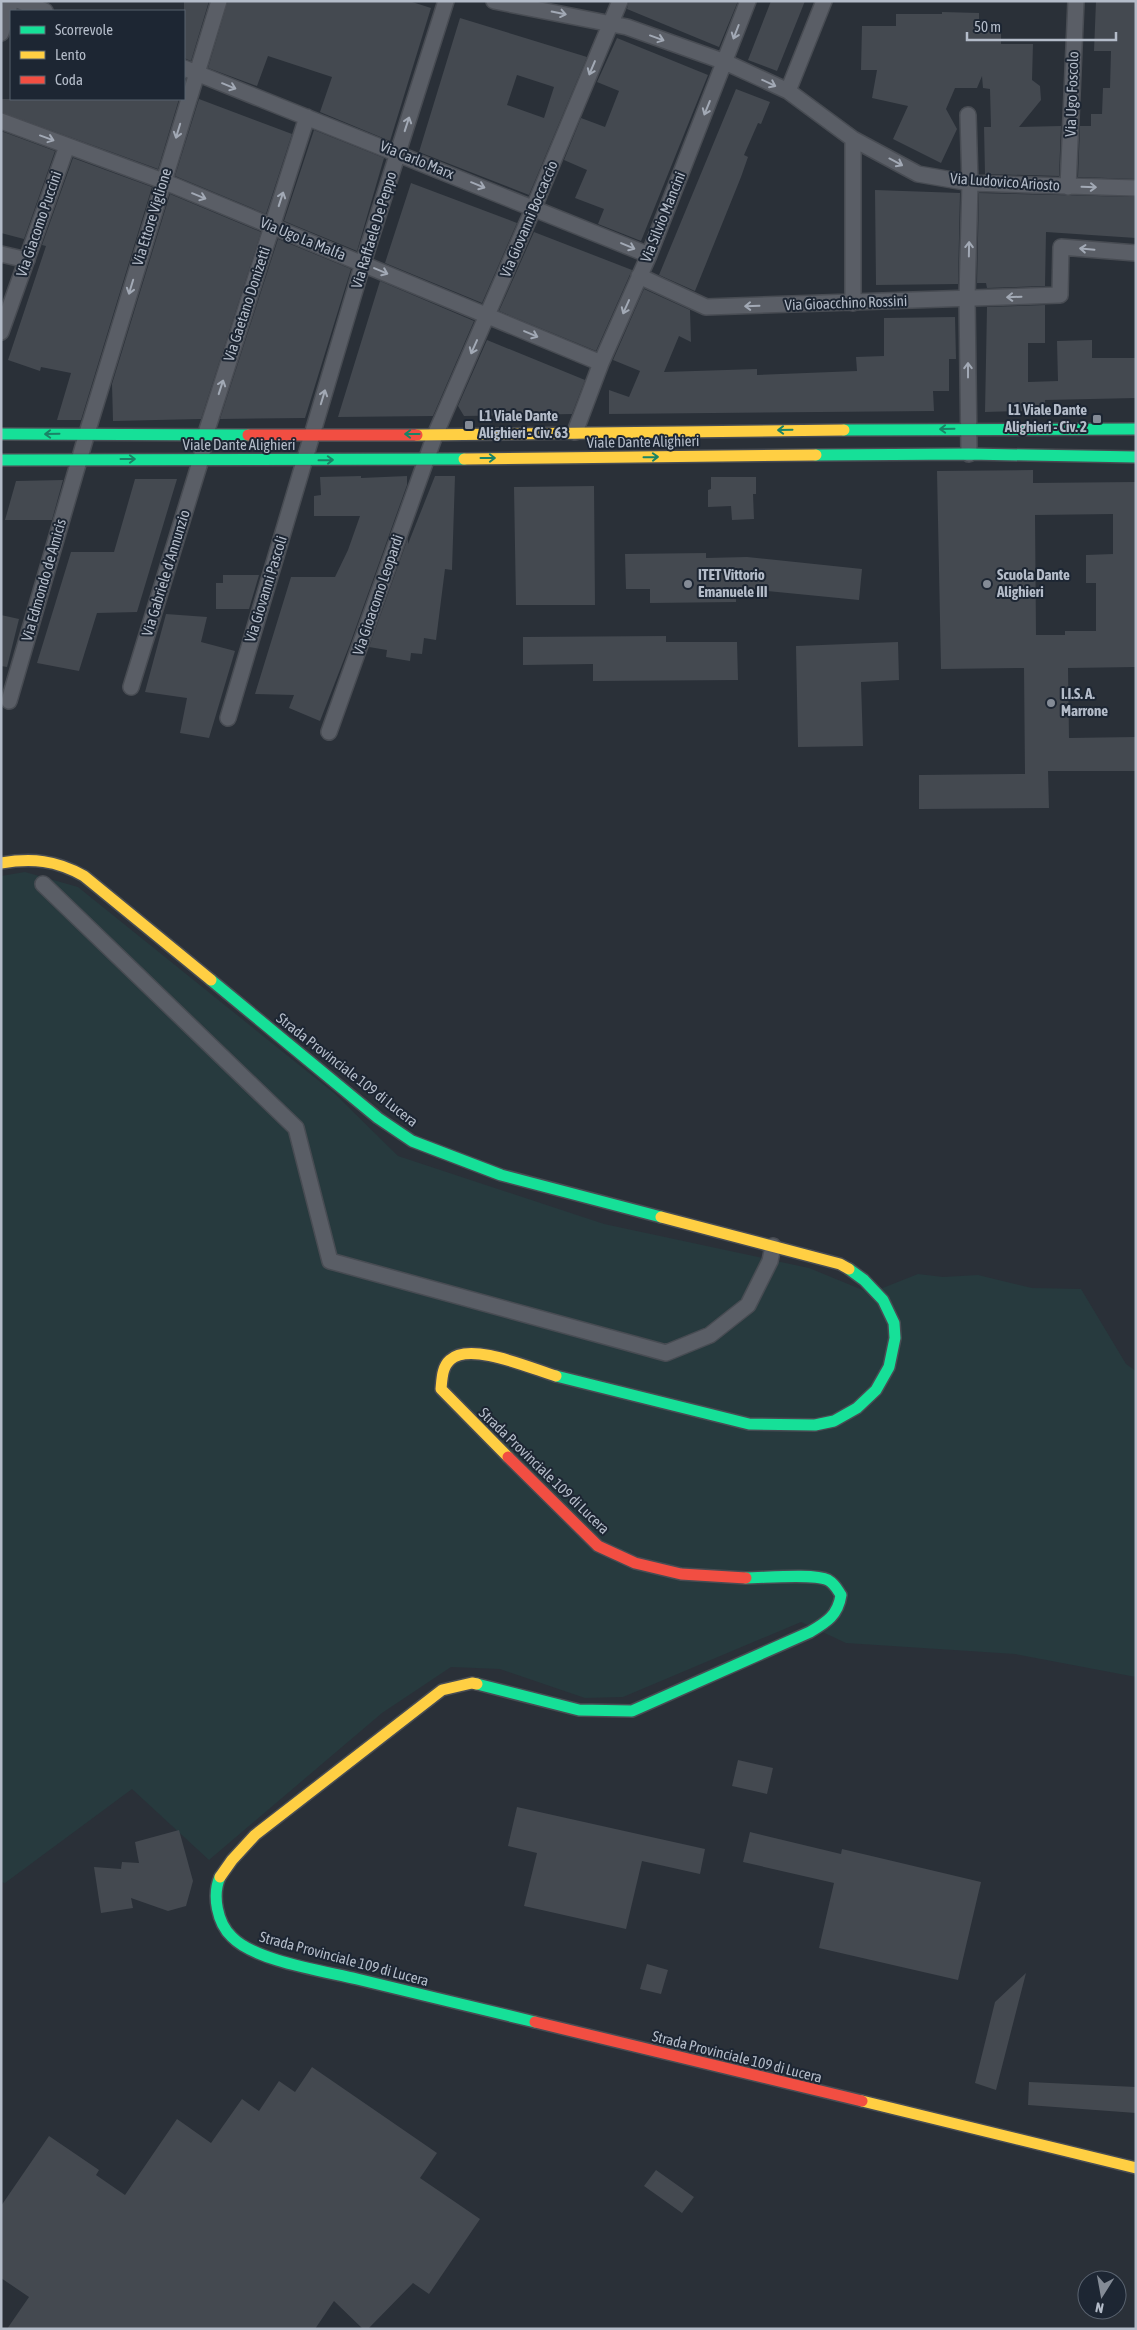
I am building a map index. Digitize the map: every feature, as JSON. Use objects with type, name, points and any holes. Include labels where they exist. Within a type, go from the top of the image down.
[{"type":"main road","name":"Viale Dante Alighieri","points":[[1,434],[435,434],[968,428],[1136,429]]},
{"type":"main road","name":"Viale Dante Alighieri","points":[[1,460],[304,460],[968,454],[1136,456]]},
{"type":"main road","name":"Strada Provinciale 109 di Lucera","points":[[1,863],[44,859],[66,865],[84,876],[378,1118],[412,1141],[501,1175],[840,1264],[866,1280],[880,1294],[887,1305],[894,1324],[894,1346],[891,1361],[874,1392],[862,1405],[846,1415],[820,1425],[760,1425],[538,1371],[482,1354],[461,1354],[448,1361],[442,1372],[442,1389],[452,1402],[598,1546],[635,1562],[681,1574],[730,1578],[811,1577],[826,1580],[834,1584],[841,1595],[839,1607],[830,1620],[810,1632],[632,1711],[579,1710],[472,1683],[442,1690],[255,1836],[233,1859],[218,1879],[217,1912],[230,1938],[253,1952],[270,1957],[1136,2168]]},
{"type":"street","points":[[1,33],[11,1]]},
{"type":"street","points":[[20,1],[42,10]]},
{"type":"street","name":"Via Ettore Viglione","points":[[185,91],[190,70],[219,1]]},
{"type":"street","name":"Via Raffaele De Peppo","points":[[304,460],[363,263],[446,1]]},
{"type":"street","name":"Via Ludovico Ariosto","points":[[494,1],[627,27],[725,62],[788,91],[853,139],[918,174],[970,183],[1136,188]]},
{"type":"street","name":"Via Giovanni Boccaccio","points":[[435,434],[488,316],[620,1]]},
{"type":"street","name":"Via Silvio Mancini","points":[[575,432],[601,363],[649,255],[748,1]]},
{"type":"street","points":[[788,91],[824,1]]},
{"type":"street","name":"Via Ugo Foscolo","points":[[1068,186],[1076,1]]},
{"type":"street","name":"Via Carlo Marx","points":[[190,70],[534,207],[649,255]]},
{"type":"street","name":"Via Ettore Viglione","points":[[79,460],[163,181],[183,100]]},
{"type":"street","points":[[968,115],[970,183],[968,454]]},
{"type":"street","name":"Via Gaetano Donizetti","points":[[201,459],[206,433],[307,117]]},
{"type":"street","name":"Via Ugo La Malfa","points":[[1,121],[163,181],[601,363]]},
{"type":"street","points":[[853,139],[853,303]]},
{"type":"street","name":"Via Giacomo Puccini","points":[[1,332],[67,146]]},
{"type":"street","name":"Via Gioacchino Rossini","points":[[640,276],[706,307],[1060,295],[1061,247],[1136,253]]},
{"type":"street","points":[[1,254],[26,260]]},
{"type":"street","name":"Via Gioacomo Leopardi","points":[[329,732],[435,434]]},
{"type":"street","name":"Via Gabriele d'Annunzio","points":[[130,688],[201,459]]},
{"type":"street","name":"Via Edmondo de Amicis","points":[[9,701],[79,460]]},
{"type":"street","name":"Via Giovanni Pascoli","points":[[228,718],[304,460]]},
{"type":"street","points":[[43,884],[296,1128],[330,1261],[666,1353],[710,1335],[748,1305],[770,1262],[773,1246]]},
{"type":"green space","points":[[25,872],[78,887],[334,1093],[398,1156],[604,1224],[809,1268],[870,1293],[918,1274],[943,1277],[978,1275],[1032,1288],[1081,1289],[1126,1364],[1136,1371],[1136,1677],[1015,1654],[846,1643],[801,1622],[623,1697],[585,1698],[500,1669],[451,1667],[382,1713],[209,1860],[132,1789],[5,1883],[1,1882],[1,876]]},
{"type":"building","points":[[184,1],[209,1],[191,61],[185,58]]},
{"type":"building","points":[[228,1],[409,1],[431,8],[390,141],[320,112],[332,77],[268,56],[257,86],[208,68]]},
{"type":"building","points":[[629,1],[738,1],[719,47],[627,9]]},
{"type":"building","points":[[771,1],[805,1],[777,71],[748,60]]},
{"type":"building","points":[[1096,1],[1136,1],[1136,179],[1078,177],[1080,126],[1091,126],[1091,114],[1102,114],[1103,88],[1110,88],[1111,51],[1094,51]]},
{"type":"building","points":[[942,12],[979,13],[979,27],[1001,28],[1001,44],[1033,44],[1032,80],[1040,86],[1041,100],[1019,127],[1061,126],[1059,176],[985,174],[984,127],[991,127],[990,89],[983,88],[982,76],[977,88],[955,88],[946,109],[957,129],[941,163],[893,139],[908,106],[872,98],[877,70],[861,70],[862,26],[896,26],[896,14],[942,14]]},
{"type":"building","points":[[460,18],[587,57],[529,195],[419,152]],"holes":[[[517,75],[554,87],[544,118],[507,105]]]},
{"type":"building","points":[[617,38],[708,75],[641,241],[598,224],[604,209],[575,198],[587,170],[564,160],[581,118],[605,127],[619,91],[597,82]]},
{"type":"building","points":[[736,89],[770,102],[761,124],[758,123],[744,155],[748,157],[741,177],[695,291],[659,275]]},
{"type":"building","points":[[1,99],[179,100],[158,169],[1,112]]},
{"type":"building","points":[[199,99],[292,134],[266,214],[175,176]]},
{"type":"building","points":[[314,130],[384,158],[357,251],[284,221]]},
{"type":"building","points":[[1,131],[55,151],[24,239],[1,233]]},
{"type":"building","points":[[73,158],[152,187],[81,420],[57,420],[71,373],[41,367],[40,371],[8,360],[46,246],[42,245]]},
{"type":"building","points":[[411,183],[517,223],[482,303],[385,263]]},
{"type":"building","points":[[875,190],[960,193],[958,284],[876,285]]},
{"type":"building","points":[[979,193],[1136,197],[1136,238],[1046,232],[1045,286],[987,288],[986,283],[977,283]]},
{"type":"building","points":[[170,194],[261,232],[201,419],[113,421],[112,384]]},
{"type":"building","points":[[534,232],[632,270],[596,351],[499,311]]},
{"type":"building","points":[[278,239],[351,269],[305,418],[220,419]]},
{"type":"building","points":[[380,281],[474,321],[433,416],[338,417]]},
{"type":"building","points":[[644,289],[690,310],[691,342],[679,336],[664,372],[757,369],[757,375],[857,371],[856,357],[884,356],[884,318],[955,317],[956,359],[949,359],[949,391],[933,391],[934,411],[609,414],[609,390],[629,397],[640,371],[613,360]]},
{"type":"building","points":[[1045,305],[1045,343],[1028,343],[1028,382],[1058,381],[1057,341],[1092,340],[1092,358],[1136,358],[1136,398],[1045,400],[1045,410],[985,412],[987,307]]},
{"type":"building","points":[[487,340],[585,380],[572,414],[464,416],[458,406]]},
{"type":"building","points":[[1033,470],[1033,483],[1136,482],[1136,667],[1068,668],[1069,738],[1136,737],[1136,771],[1048,771],[1049,808],[919,809],[919,775],[1025,774],[1024,668],[941,669],[937,471]],"holes":[[[1113,514],[1113,554],[1086,555],[1086,583],[1096,583],[1096,631],[1065,631],[1065,635],[1036,635],[1035,515]]]},
{"type":"building","points":[[361,476],[361,478],[407,476],[407,485],[350,644],[320,721],[289,708],[294,695],[255,694],[291,577],[335,577],[348,550],[360,516],[314,516],[314,496],[321,495],[320,477]]},
{"type":"building","points":[[435,476],[455,476],[452,570],[445,569],[436,640],[424,638],[422,654],[411,653],[410,661],[386,657],[387,650],[369,647],[408,538],[408,544]]},
{"type":"building","points":[[711,477],[756,477],[756,494],[753,494],[754,519],[732,520],[731,506],[708,507],[708,490],[711,489]]},
{"type":"building","points":[[135,479],[177,479],[137,612],[97,613],[79,671],[37,663],[71,552],[114,552]]},
{"type":"building","points":[[63,480],[52,520],[5,520],[16,481]]},
{"type":"building","points":[[594,486],[595,605],[516,605],[514,487]]},
{"type":"building","points":[[706,553],[706,558],[747,557],[862,569],[859,600],[736,588],[736,602],[650,603],[650,589],[626,589],[625,554]]},
{"type":"building","points":[[223,575],[259,575],[249,609],[216,609],[216,583],[223,583]]},
{"type":"building","points":[[166,614],[207,617],[201,642],[235,651],[209,738],[180,733],[187,698],[145,692]]},
{"type":"building","points":[[1,615],[19,619],[7,667],[1,666]]},
{"type":"building","points":[[666,636],[666,642],[737,642],[738,680],[593,681],[593,664],[523,665],[523,637]]},
{"type":"building","points":[[898,642],[899,680],[861,682],[863,746],[798,747],[796,646]]},
{"type":"building","points":[[738,1760],[773,1768],[767,1794],[732,1786]]},
{"type":"building","points":[[517,1807],[705,1849],[700,1874],[642,1861],[626,1929],[524,1906],[537,1853],[508,1846]]},
{"type":"building","points":[[179,1830],[193,1881],[186,1906],[168,1911],[131,1898],[133,1908],[101,1913],[94,1867],[121,1869],[122,1862],[139,1863],[135,1842]]},
{"type":"building","points":[[750,1832],[841,1854],[842,1849],[981,1882],[958,1980],[819,1948],[834,1883],[743,1862]]},
{"type":"building","points":[[647,1964],[668,1970],[661,1994],[640,1989]]},
{"type":"building","points":[[1026,1973],[996,2090],[975,2083],[995,2002]]},
{"type":"building","points":[[312,2067],[437,2153],[420,2178],[480,2219],[429,2294],[413,2283],[368,2329],[363,2329],[334,2301],[315,2329],[7,2329],[29,2297],[1,2278],[1,2206],[49,2136],[99,2170],[96,2175],[125,2195],[177,2119],[211,2143],[242,2099],[259,2111],[279,2081],[295,2092]]},
{"type":"building","points":[[1029,2082],[1136,2087],[1136,2113],[1028,2105]]},
{"type":"building","points":[[656,2170],[694,2197],[682,2213],[644,2186]]},
{"type":"traffic: fast","points":[[844,430],[1136,429]]},
{"type":"traffic: fast","points":[[1,434],[248,435]]},
{"type":"traffic: fast","points":[[816,455],[969,454],[1136,457]]},
{"type":"traffic: fast","points":[[1,460],[464,459]]},
{"type":"traffic: fast","points":[[211,980],[378,1118],[412,1141],[501,1175],[661,1217]]},
{"type":"traffic: fast","points":[[556,1376],[749,1424],[815,1425],[834,1421],[857,1408],[876,1390],[889,1367],[895,1338],[894,1323],[883,1300],[864,1280],[849,1269]]},
{"type":"traffic: fast","points":[[477,1684],[579,1710],[632,1711],[810,1632],[831,1617],[840,1602],[841,1595],[836,1587],[828,1580],[821,1578],[801,1576],[746,1578]]},
{"type":"traffic: fast","points":[[220,1877],[216,1900],[217,1909],[223,1924],[232,1937],[257,1953],[309,1969],[535,2022]]},
{"type":"traffic: slow","points":[[417,435],[844,430]]},
{"type":"traffic: slow","points":[[464,459],[816,455]]},
{"type":"traffic: slow","points":[[1,863],[44,862],[64,867],[84,876],[211,980]]},
{"type":"traffic: slow","points":[[661,1217],[840,1264],[849,1269]]},
{"type":"traffic: slow","points":[[508,1457],[441,1389],[445,1366],[450,1360],[459,1355],[486,1355],[502,1358],[556,1376]]},
{"type":"traffic: slow","points":[[220,1877],[232,1860],[255,1835],[442,1690],[472,1683],[477,1684]]},
{"type":"traffic: slow","points":[[862,2101],[1136,2168]]},
{"type":"traffic: jam","points":[[248,435],[417,435]]},
{"type":"traffic: jam","points":[[508,1457],[598,1546],[635,1563],[681,1574],[746,1578]]},
{"type":"traffic: jam","points":[[535,2022],[862,2101]]},
{"type":"place","name":"L1 Viale Dante Alighieri - Civ. 2","points":[[1097,419]]},
{"type":"place","name":"L1 Viale Dante Alighieri - Civ. 63","points":[[469,425]]},
{"type":"place","name":"ITET Vittorio Emanuele III","points":[[688,584]]},
{"type":"place","name":"Scuola Dante Alighieri","points":[[987,584]]},
{"type":"place","name":"I.I.S. A. Marrone","points":[[1051,703]]}]
